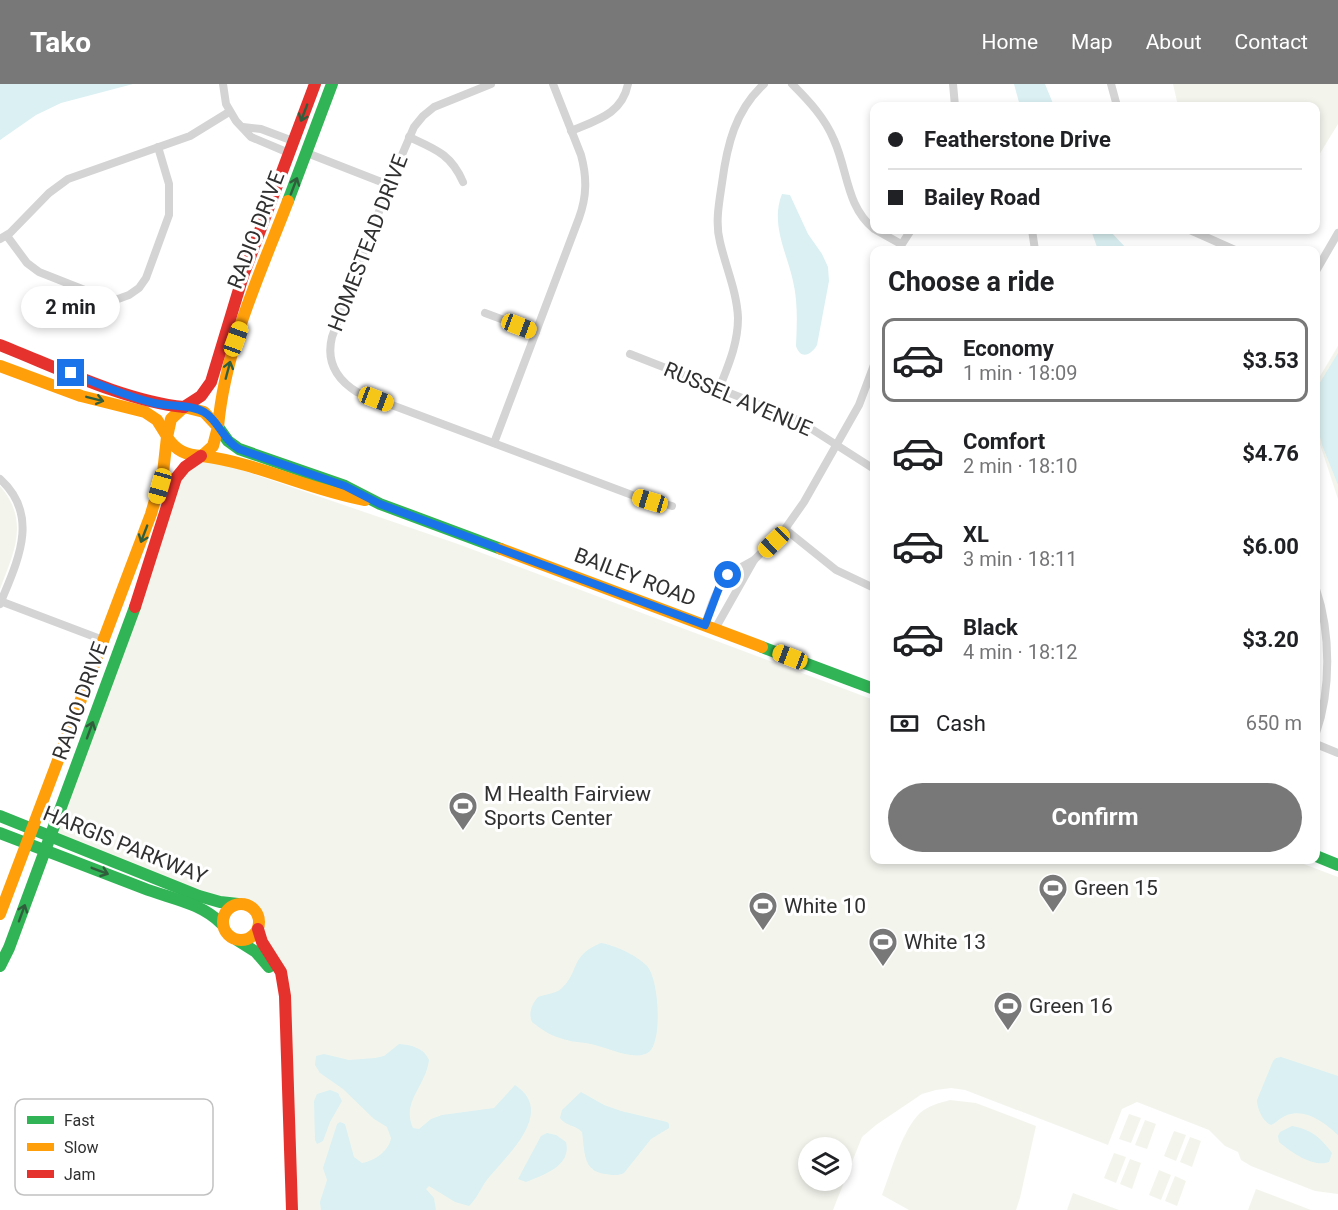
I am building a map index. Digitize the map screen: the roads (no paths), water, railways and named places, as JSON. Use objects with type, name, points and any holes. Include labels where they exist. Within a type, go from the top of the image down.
[{"type":"main road","name":"RADIO DRIVE","points":[[184,407],[201,396],[211,382],[243,276],[315,84]]},
{"type":"main road","name":"RADIO DRIVE","points":[[218,427],[221,395],[236,339],[333,84]]},
{"type":"main road","points":[[0,345],[136,398],[204,412],[218,427],[213,446],[202,456],[190,456],[178,451],[157,420],[145,411],[81,396],[0,366]]},
{"type":"main road","points":[[167,436],[170,421],[184,407]]},
{"type":"main road","name":"BAILEY ROAD","points":[[218,427],[228,441],[239,449],[345,486],[380,504],[870,687]]},
{"type":"main road","name":"RADIO DRIVE","points":[[0,914],[156,501],[163,473],[167,436]]},
{"type":"main road","name":"RADIO DRIVE","points":[[0,966],[51,837],[144,582],[176,478],[185,467],[202,456]]},
{"type":"main road","name":"BAILEY ROAD","points":[[202,456],[228,459],[342,496],[380,504]]},
{"type":"main road","name":"HARGIS PARKWAY","points":[[0,816],[199,896],[238,904]]},
{"type":"main road","name":"HARGIS PARKWAY","points":[[0,833],[202,908],[213,914],[222,924]]},
{"type":"main road","points":[[1320,858],[1338,865]]},
{"type":"main road","points":[[282,982],[256,952],[227,934],[222,924],[225,913],[233,906],[247,905],[254,910],[259,919],[258,929],[264,948],[276,962],[282,974],[286,1005],[292,1210]]},
{"type":"main road","points":[[237,940],[247,939],[258,929]]},
{"type":"street","points":[[223,84],[229,112],[255,139],[291,147]]},
{"type":"street","name":"HOMESTEAD DRIVE","points":[[491,84],[434,108],[423,116],[409,137],[332,337],[330,345],[332,365],[343,382],[357,392],[632,495],[672,506]]},
{"type":"street","points":[[494,443],[586,194],[585,167],[553,84]]},
{"type":"street","points":[[571,130],[614,111],[621,103],[628,84]]},
{"type":"street","points":[[719,389],[734,351],[738,321],[735,293],[720,241],[718,203],[730,135],[741,112],[764,84]]},
{"type":"street","points":[[792,84],[826,123],[842,159],[852,201],[870,224]]},
{"type":"street","points":[[952,84],[954,102]]},
{"type":"street","points":[[1111,84],[1116,102]]},
{"type":"street","points":[[158,147],[169,184],[169,215],[146,278],[129,296],[116,299],[105,298],[39,272],[27,263],[3,237],[49,193],[68,179],[158,147],[195,134],[229,112]]},
{"type":"street","points":[[409,137],[447,156],[456,167],[463,183]]},
{"type":"street","points":[[307,153],[389,185]]},
{"type":"street","points":[[1320,264],[1338,233]]},
{"type":"street","points":[[882,234],[898,246]]},
{"type":"street","points":[[1198,234],[1225,246]]},
{"type":"street","points":[[485,313],[536,333]]},
{"type":"street","points":[[0,351],[25,355]]},
{"type":"street","name":"RUSSEL AVENUE","points":[[630,354],[796,419],[870,466]]},
{"type":"street","points":[[710,627],[754,560],[785,529],[804,502],[862,399],[870,376]]},
{"type":"street","points":[[0,479],[17,502],[23,526],[20,552],[0,602],[103,640]]},
{"type":"street","points":[[785,529],[836,570],[870,586]]},
{"type":"street","points":[[710,627],[720,585],[736,569],[754,560]]},
{"type":"street","points":[[1320,608],[1326,653],[1320,715]]},
{"type":"street","points":[[1320,746],[1338,753]]},
{"type":"place","name":"M Health Fairview Sports Center","points":[[463,832]]},
{"type":"place","name":"Green 15","points":[[1053,914]]},
{"type":"place","name":"White 10","points":[[763,932]]},
{"type":"place","name":"White 13","points":[[883,968]]},
{"type":"place","name":"Green 16","points":[[1008,1032]]}]
